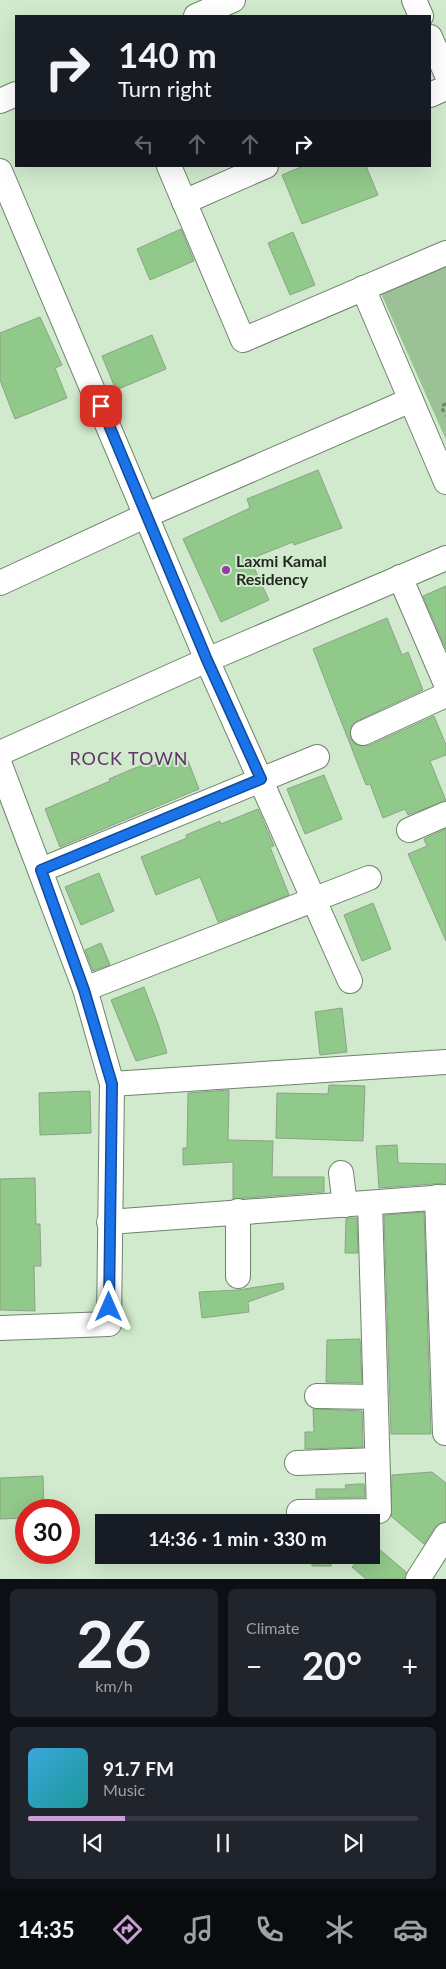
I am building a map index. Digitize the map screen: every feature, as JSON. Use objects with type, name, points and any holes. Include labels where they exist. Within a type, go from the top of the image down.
[{"type":"street","points":[[198,15],[233,0]]},
{"type":"street","points":[[414,0],[421,15]]},
{"type":"street","points":[[431,39],[446,73]]},
{"type":"street","points":[[431,95],[446,88]]},
{"type":"street","points":[[0,101],[15,94]]},
{"type":"street","points":[[169,167],[243,340],[446,253]]},
{"type":"street","points":[[184,202],[264,167]]},
{"type":"street","points":[[0,171],[147,514],[207,660],[350,981]]},
{"type":"street","points":[[363,288],[446,482]]},
{"type":"street","points":[[0,584],[147,514],[411,400]]},
{"type":"street","points":[[0,753],[207,660],[446,558]]},
{"type":"street","points":[[400,577],[446,684]]},
{"type":"street","points":[[363,733],[446,695]]},
{"type":"street","points":[[41,870],[317,757]]},
{"type":"street","points":[[0,765],[41,870],[84,990],[112,1084],[109,1324],[0,1328]]},
{"type":"street","points":[[409,830],[446,814]]},
{"type":"street","points":[[84,990],[369,878]]},
{"type":"street","points":[[112,1084],[446,1062]]},
{"type":"street","points":[[341,1173],[345,1205]]},
{"type":"street","points":[[109,1222],[442,1197],[445,1434]]},
{"type":"street","points":[[299,1512],[379,1511],[370,1203]]},
{"type":"street","points":[[238,1211],[238,1276]]},
{"type":"street","points":[[317,1396],[375,1397]]},
{"type":"street","points":[[297,1464],[377,1460]]},
{"type":"street","points":[[418,1579],[446,1535]]},
{"type":"path","points":[[446,404],[441,406],[446,416]]},
{"type":"green space","points":[[446,262],[446,440],[380,291]]},
{"type":"building","points":[[301,167],[366,167],[378,195],[302,224],[282,175]]},
{"type":"building","points":[[181,229],[194,261],[150,280],[137,249]]},
{"type":"building","points":[[293,232],[315,285],[290,295],[268,243]]},
{"type":"building","points":[[40,317],[62,365],[55,368],[67,398],[15,419],[0,380],[0,333]]},
{"type":"building","points":[[152,335],[166,369],[116,390],[102,356]]},
{"type":"building","points":[[318,470],[342,528],[294,545],[293,542],[250,559],[269,600],[221,622],[183,539],[250,508],[247,499]]},
{"type":"building","points":[[446,586],[446,649],[423,596]]},
{"type":"building","points":[[387,618],[402,655],[408,652],[423,690],[357,721],[352,725],[350,738],[355,744],[368,746],[434,716],[446,745],[446,755],[430,761],[446,801],[408,815],[405,809],[383,818],[370,784],[366,785],[313,649]]},
{"type":"building","points":[[185,753],[199,789],[60,847],[45,809],[110,781],[109,779],[130,770],[151,762],[152,766]]},
{"type":"building","points":[[324,775],[342,819],[305,834],[287,789]]},
{"type":"building","points":[[258,809],[274,846],[270,847],[289,895],[218,922],[200,877],[156,895],[141,857],[187,838],[186,835],[220,821],[221,824]]},
{"type":"building","points":[[446,829],[446,941],[408,854],[427,846],[424,839]]},
{"type":"building","points":[[99,873],[114,911],[81,925],[65,887]]},
{"type":"building","points":[[373,903],[391,949],[362,961],[344,915]]},
{"type":"building","points":[[101,943],[110,965],[93,971],[85,950]]},
{"type":"building","points":[[144,987],[167,1053],[136,1061],[111,1000]]},
{"type":"building","points":[[342,1008],[347,1052],[320,1055],[315,1012]]},
{"type":"building","points":[[329,1085],[365,1086],[363,1141],[276,1138],[277,1093],[328,1094]]},
{"type":"building","points":[[229,1090],[228,1140],[273,1141],[272,1177],[324,1177],[324,1192],[233,1199],[233,1162],[183,1165],[183,1148],[187,1148],[188,1093]]},
{"type":"building","points":[[90,1091],[91,1133],[40,1135],[39,1093]]},
{"type":"building","points":[[397,1145],[398,1163],[446,1164],[446,1183],[379,1188],[376,1146]]},
{"type":"building","points":[[35,1178],[36,1224],[40,1224],[41,1266],[34,1266],[35,1311],[0,1310],[0,1179]]},
{"type":"building","points":[[424,1212],[431,1434],[391,1434],[384,1215]]},
{"type":"building","points":[[357,1218],[358,1253],[345,1253],[346,1219]]},
{"type":"building","points":[[283,1283],[284,1289],[248,1302],[249,1312],[202,1318],[199,1292],[238,1290]]},
{"type":"building","points":[[360,1339],[362,1383],[326,1382],[327,1340]]},
{"type":"building","points":[[313,1409],[362,1411],[363,1447],[305,1449],[305,1432],[314,1432]]},
{"type":"building","points":[[432,1472],[446,1483],[446,1521],[435,1527],[424,1544],[391,1516],[392,1475]]},
{"type":"building","points":[[43,1476],[44,1499],[15,1499],[15,1518],[0,1519],[0,1478]]},
{"type":"building","points":[[364,1484],[365,1497],[316,1498],[316,1489],[346,1489],[345,1485]]},
{"type":"building","points":[[380,1550],[406,1572],[404,1579],[366,1579],[352,1567],[354,1564],[380,1564]]},
{"type":"building","points":[[312,1564],[331,1564],[331,1566],[312,1566]]},
{"type":"place","name":"Laxmi Kamal Residency","points":[[226,570]]},
{"type":"district","name":"ROCK TOWN","points":[[129,759]]},
{"type":"route","points":[[101,406],[207,660],[261,779],[41,870],[84,990],[112,1084],[109,1307]]}]
